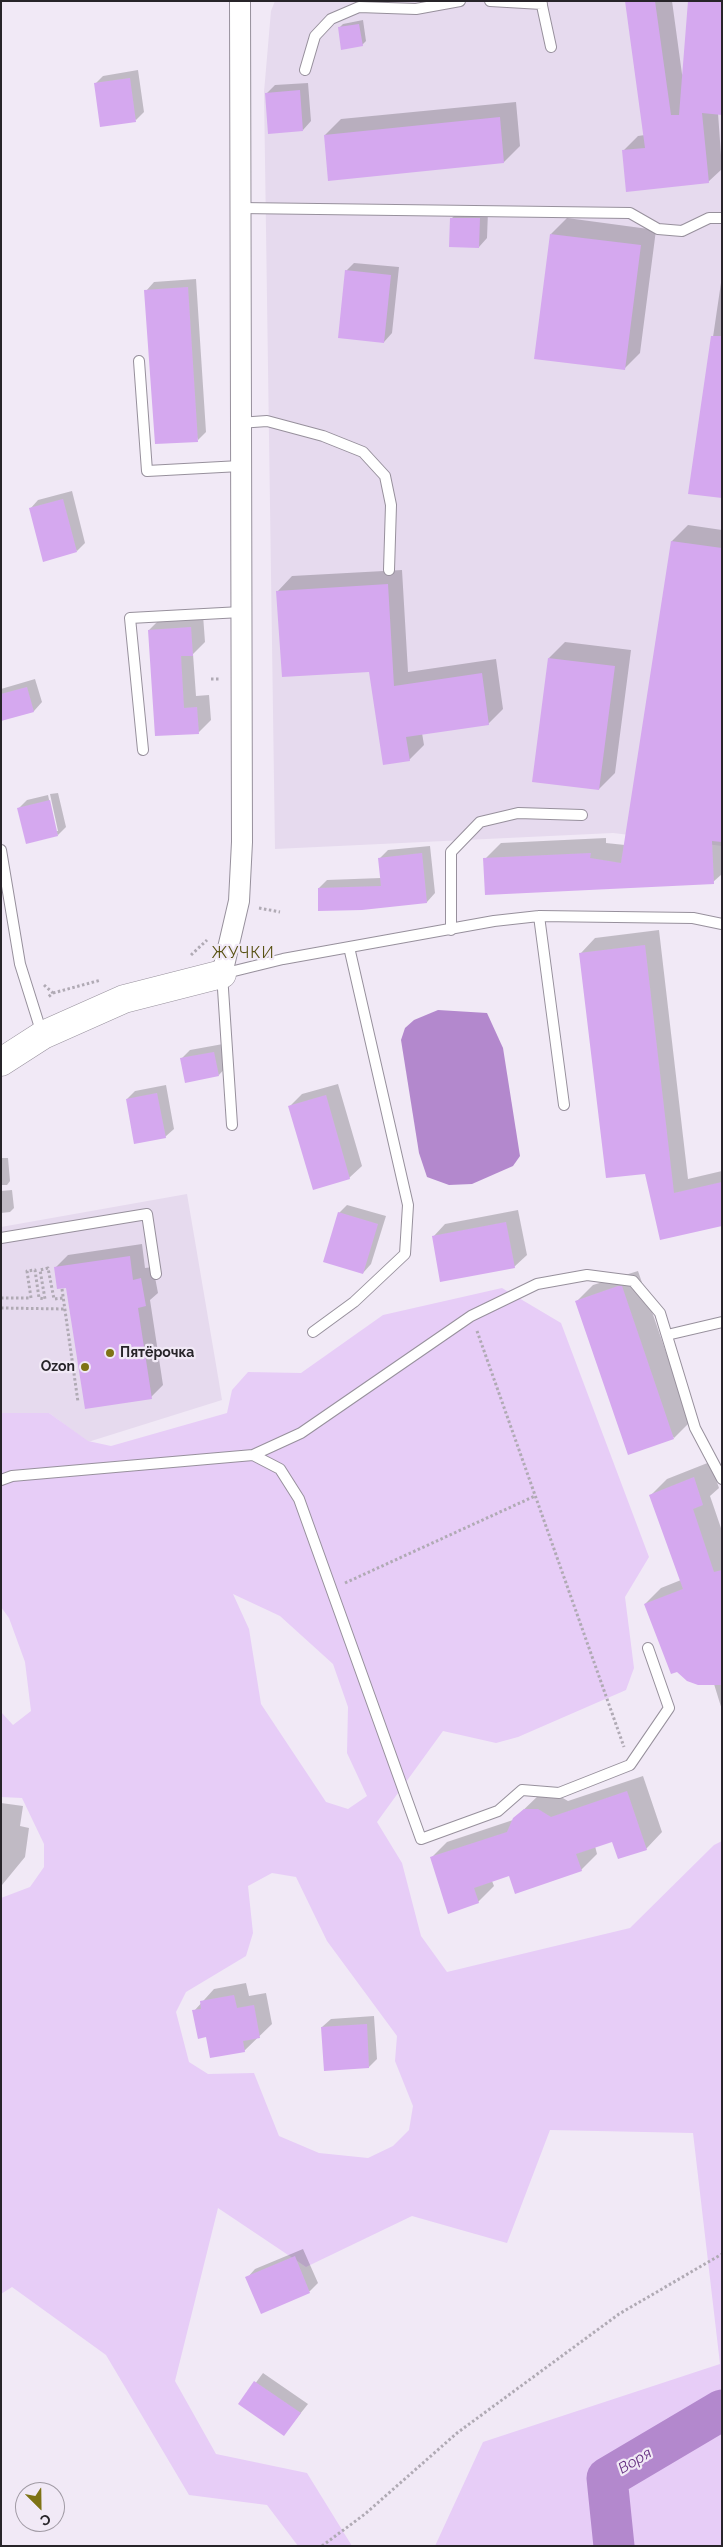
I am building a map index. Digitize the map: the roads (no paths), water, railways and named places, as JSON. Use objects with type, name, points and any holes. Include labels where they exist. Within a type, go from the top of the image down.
[{"type":"street","points":[[1,1062],[43,1035],[124,999],[222,974],[239,901],[242,842],[239,423],[240,1]]},
{"type":"lane","points":[[305,70],[316,36],[331,19],[359,7],[416,9],[460,1]]},
{"type":"lane","points":[[490,1],[542,3],[551,47]]},
{"type":"lane","points":[[240,208],[630,213],[658,229],[682,231],[709,218],[722,218]]},
{"type":"lane","points":[[139,361],[147,472],[240,466]]},
{"type":"lane","points":[[239,423],[267,421],[323,436],[363,452],[385,476],[391,505],[389,570]]},
{"type":"lane","points":[[143,750],[130,618],[241,612]]},
{"type":"lane","points":[[450,930],[451,852],[480,822],[518,813],[582,814]]},
{"type":"lane","points":[[1,850],[20,964],[43,1035]]},
{"type":"lane","points":[[232,1125],[222,974],[283,959],[539,916],[693,918],[722,924]]},
{"type":"lane","points":[[539,916],[564,1105]]},
{"type":"lane","points":[[313,1332],[354,1302],[405,1254],[408,1205],[349,947]]},
{"type":"lane","points":[[1,1238],[147,1214],[156,1274]]},
{"type":"lane","points":[[1,1480],[12,1476],[253,1455],[301,1433],[472,1316],[537,1284],[587,1275],[633,1280],[660,1313],[695,1428],[722,1479]]},
{"type":"lane","points":[[667,1335],[722,1322]]},
{"type":"lane","points":[[253,1455],[280,1469],[299,1499],[421,1839],[498,1811],[522,1790],[559,1793],[630,1765],[669,1708],[648,1648]]},
{"type":"waterway","name":"Воря","points":[[614,2546],[607,2478],[722,2410]]},
{"type":"place","name":"Пятёрочка","points":[[110,1353]]},
{"type":"place","name":"Ozon","points":[[85,1367]]},
{"type":"district","name":"ЖУЧКИ","points":[[243,953]]}]
